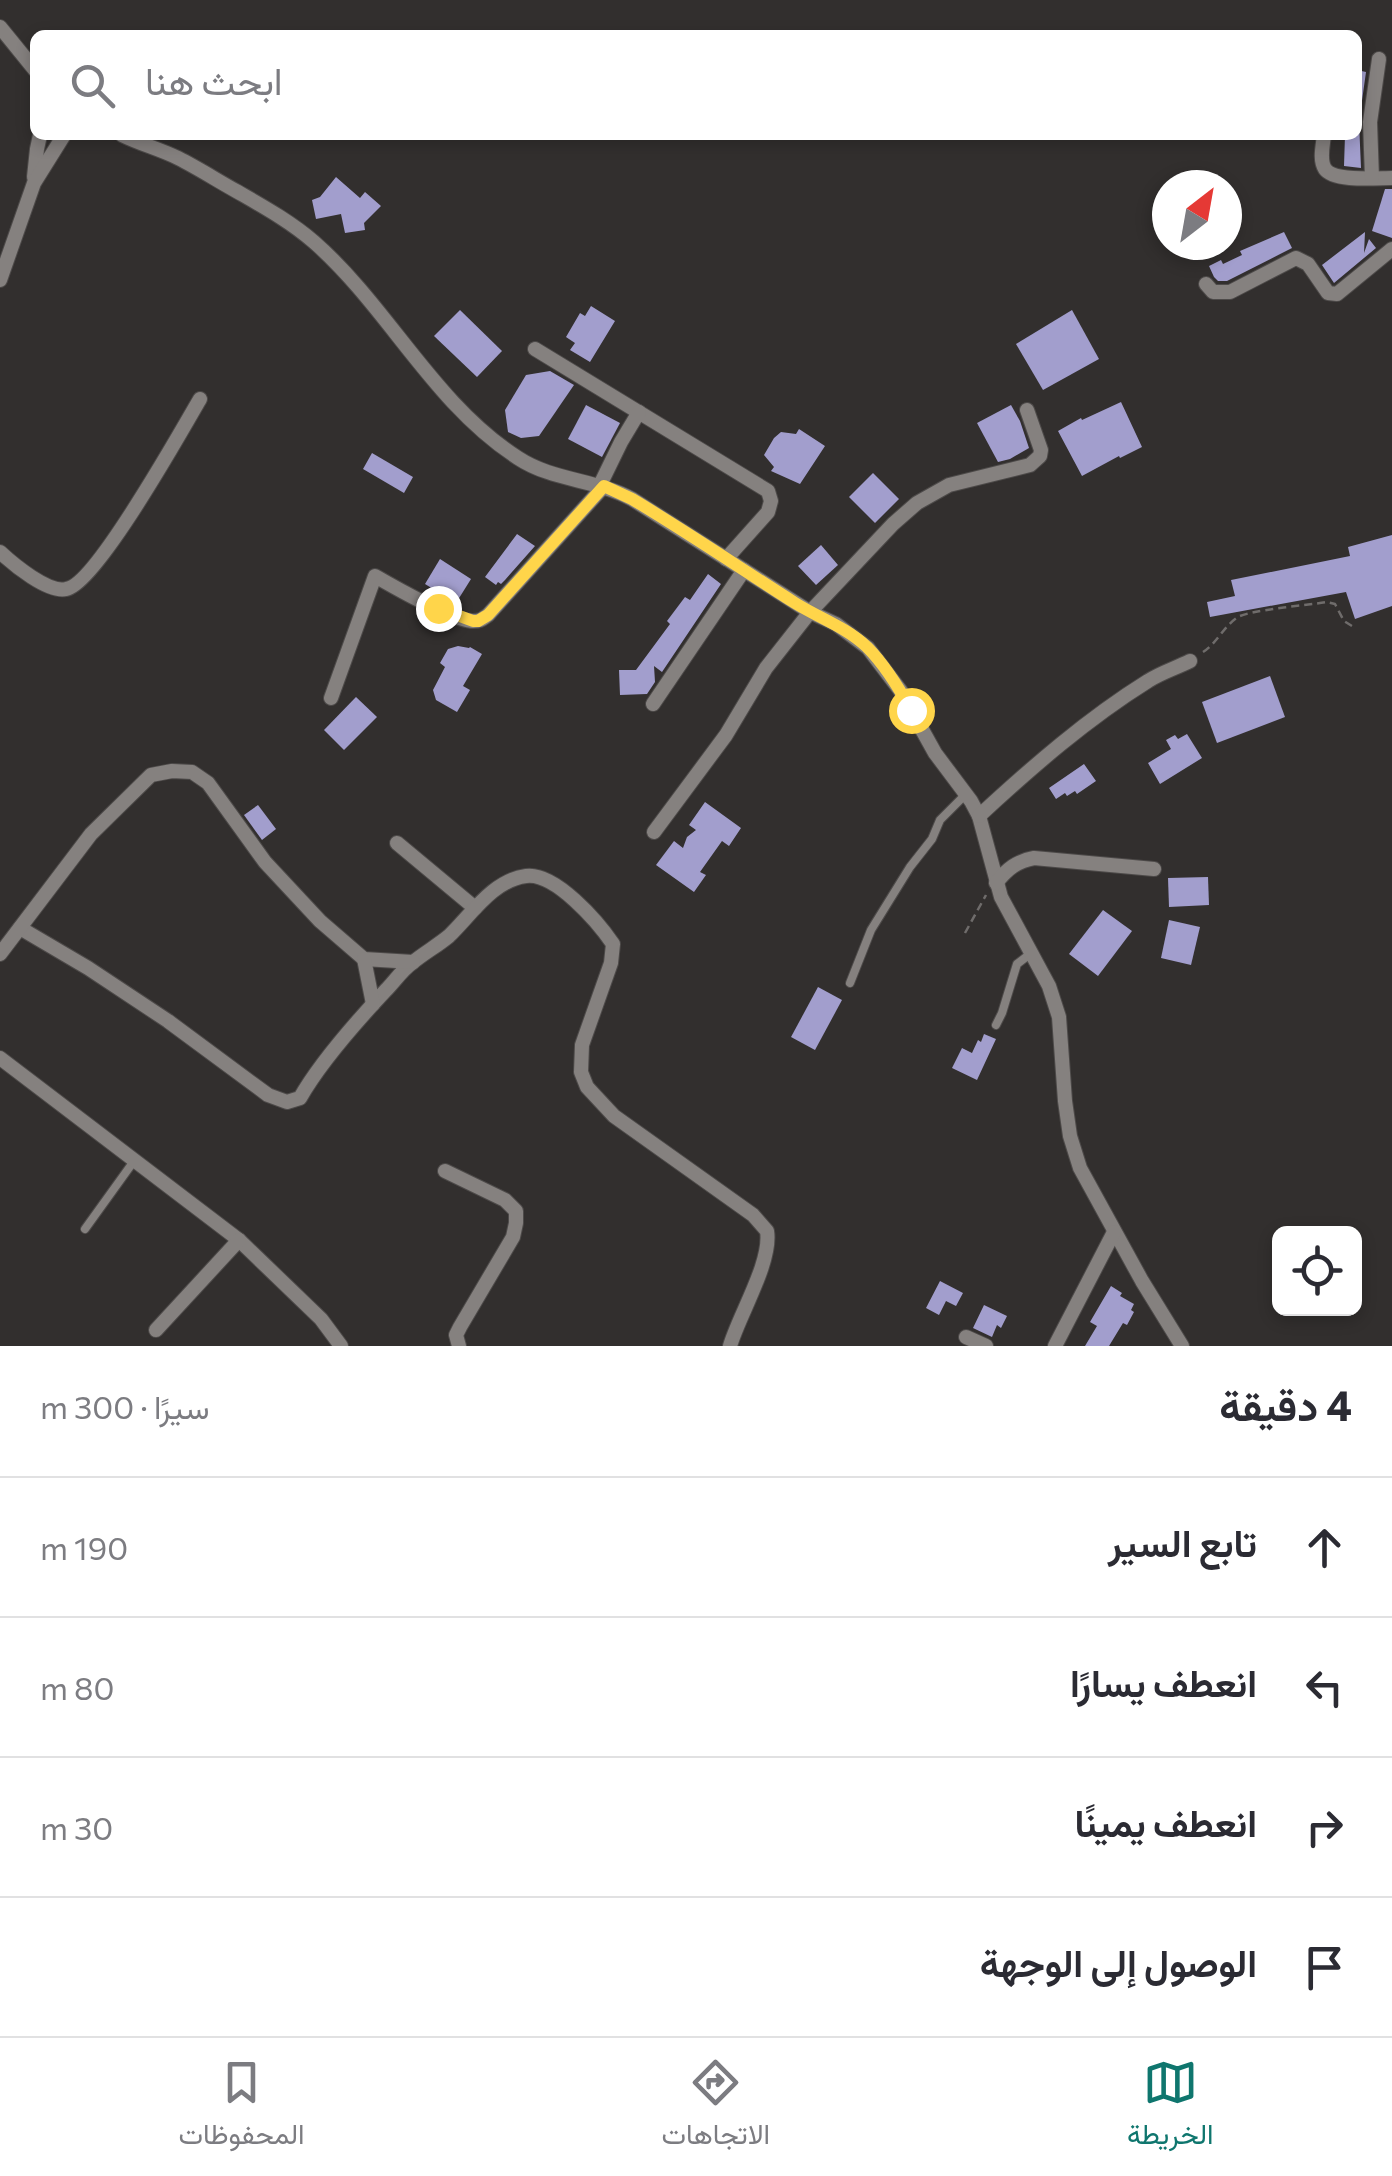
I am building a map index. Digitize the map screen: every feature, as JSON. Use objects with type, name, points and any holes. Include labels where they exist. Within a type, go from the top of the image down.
[{"type":"street","points":[[0,27],[30,64]]},
{"type":"street","points":[[1372,178],[1370,122],[1378,59]]},
{"type":"street","points":[[34,183],[38,140]]},
{"type":"street","points":[[0,280],[34,183],[61,140]]},
{"type":"street","points":[[134,140],[176,157],[286,220],[315,242],[388,322],[440,388],[500,445],[546,474],[602,486],[632,499],[810,612],[836,624],[868,648],[900,690],[935,753],[980,816],[1000,897],[1049,986],[1059,1017],[1065,1101],[1076,1157],[1114,1232],[1182,1346]]},
{"type":"street","points":[[1324,140],[1324,169],[1340,177],[1392,178]]},
{"type":"street","points":[[1206,284],[1213,292],[1230,292],[1296,258],[1308,264],[1328,293],[1337,294],[1392,248]]},
{"type":"street","points":[[535,348],[768,491],[768,512],[726,559]]},
{"type":"street","points":[[0,552],[52,588],[62,591],[74,587],[128,517],[200,399]]},
{"type":"street","points":[[654,832],[726,735],[766,668],[810,612],[893,524],[917,503],[948,486],[1035,462],[1042,450],[1026,410]]},
{"type":"street","points":[[331,698],[375,576],[464,619],[478,621],[488,615],[602,486],[639,412]]},
{"type":"street","points":[[653,704],[744,570]]},
{"type":"street","points":[[980,816],[1072,735],[1150,679],[1190,662]]},
{"type":"street","points":[[0,954],[91,834],[151,775],[172,771],[192,772],[208,784],[265,862],[320,921],[364,959],[412,962]]},
{"type":"street","points":[[397,843],[475,908]]},
{"type":"street","points":[[996,882],[1013,865],[1034,858],[1154,869]]},
{"type":"street","points":[[20,928],[168,1021],[268,1095],[287,1102],[300,1098],[325,1062],[412,962],[442,942],[501,885],[526,876],[552,883],[600,925],[613,944],[611,962],[582,1045],[581,1072],[587,1087],[614,1116],[752,1215],[767,1231],[760,1270],[730,1346]]},
{"type":"street","points":[[364,959],[373,1004]]},
{"type":"street","points":[[0,1058],[240,1240],[302,1299],[340,1346]]},
{"type":"street","points":[[445,1171],[506,1200],[516,1211],[513,1237],[456,1335],[460,1346]]},
{"type":"street","points":[[1055,1346],[1114,1232]]},
{"type":"street","points":[[156,1330],[240,1240]]},
{"type":"street","points":[[966,1337],[986,1346]]},
{"type":"lane","points":[[850,983],[871,930],[932,839],[940,820],[966,794]]},
{"type":"lane","points":[[996,1024],[1017,964],[1030,954]]},
{"type":"lane","points":[[85,1230],[134,1161]]},
{"type":"path","points":[[1190,662],[1213,646],[1238,616],[1326,602],[1335,604],[1344,621],[1352,626]]},
{"type":"path","points":[[965,933],[996,882]]},
{"type":"building","points":[[1345,140],[1360,140],[1361,168],[1344,166]]},
{"type":"building","points":[[336,177],[360,198],[365,192],[381,206],[364,223],[365,230],[345,233],[341,214],[316,219],[312,200],[320,197]]},
{"type":"building","points":[[1385,189],[1392,189],[1392,238],[1372,231]]},
{"type":"building","points":[[1284,232],[1292,248],[1227,281],[1218,281],[1209,266],[1221,260],[1223,264],[1242,260],[1242,250]]},
{"type":"building","points":[[1365,232],[1364,253],[1369,239],[1376,248],[1334,283],[1322,265]]},
{"type":"building","points":[[591,306],[615,321],[590,362],[570,350],[575,343],[566,337],[580,313],[585,316]]},
{"type":"building","points":[[460,310],[502,351],[477,377],[434,336]]},
{"type":"building","points":[[1072,310],[1099,359],[1043,390],[1016,344]]},
{"type":"building","points":[[550,371],[574,385],[539,436],[521,438],[508,432],[505,410],[526,375]]},
{"type":"building","points":[[1121,402],[1142,447],[1082,476],[1058,431]]},
{"type":"building","points":[[586,405],[620,423],[602,457],[568,439]]},
{"type":"building","points":[[1011,405],[1029,448],[998,462],[977,423]]},
{"type":"building","points":[[799,429],[825,446],[800,484],[771,471],[774,467],[764,455],[781,432],[796,434]]},
{"type":"building","points":[[372,453],[413,477],[404,493],[363,469]]},
{"type":"building","points":[[873,473],[899,499],[875,523],[849,497]]},
{"type":"building","points":[[517,534],[535,546],[496,585],[485,577]]},
{"type":"building","points":[[1392,535],[1392,606],[1355,619],[1346,592],[1210,617],[1207,602],[1235,596],[1231,580],[1350,556],[1348,547]]},
{"type":"building","points":[[821,545],[838,565],[816,585],[798,566]]},
{"type":"building","points":[[440,559],[471,579],[456,603],[425,584]]},
{"type":"building","points":[[708,574],[721,584],[662,672],[654,666],[655,682],[647,694],[620,695],[619,670],[636,670],[685,597],[690,600]]},
{"type":"building","points":[[458,646],[482,654],[463,686],[470,690],[457,712],[436,700],[433,690],[445,667],[440,663],[448,649]]},
{"type":"building","points":[[1270,676],[1285,717],[1217,743],[1202,702]]},
{"type":"building","points":[[356,697],[377,717],[344,750],[324,730]]},
{"type":"building","points":[[1187,734],[1202,758],[1160,784],[1148,763],[1171,749],[1166,740]]},
{"type":"building","points":[[1084,764],[1096,781],[1077,794],[1065,793],[1056,799],[1049,788]]},
{"type":"building","points":[[705,802],[741,828],[729,846],[722,841],[700,872],[706,875],[694,892],[656,865],[674,841],[683,848],[687,837],[696,830],[689,825]]},
{"type":"building","points":[[258,805],[276,829],[262,840],[244,815]]},
{"type":"building","points":[[1208,877],[1209,905],[1169,907],[1168,878]]},
{"type":"building","points":[[1103,910],[1132,931],[1098,976],[1069,954]]},
{"type":"building","points":[[1169,920],[1200,927],[1191,965],[1161,958]]},
{"type":"building","points":[[818,987],[842,1000],[815,1050],[791,1037]]},
{"type":"building","points":[[984,1034],[996,1039],[977,1080],[952,1068],[962,1048],[972,1053]]},
{"type":"building","points":[[940,1281],[963,1293],[956,1306],[946,1301],[939,1315],[926,1308]]},
{"type":"building","points":[[1111,1286],[1134,1304],[1134,1312],[1109,1346],[1085,1346],[1097,1326],[1090,1322]]},
{"type":"building","points":[[984,1305],[1007,1316],[992,1337],[973,1328]]},
{"type":"route","points":[[438,608],[473,621],[488,615],[604,486],[670,521],[850,634],[868,648],[911,710]]}]
